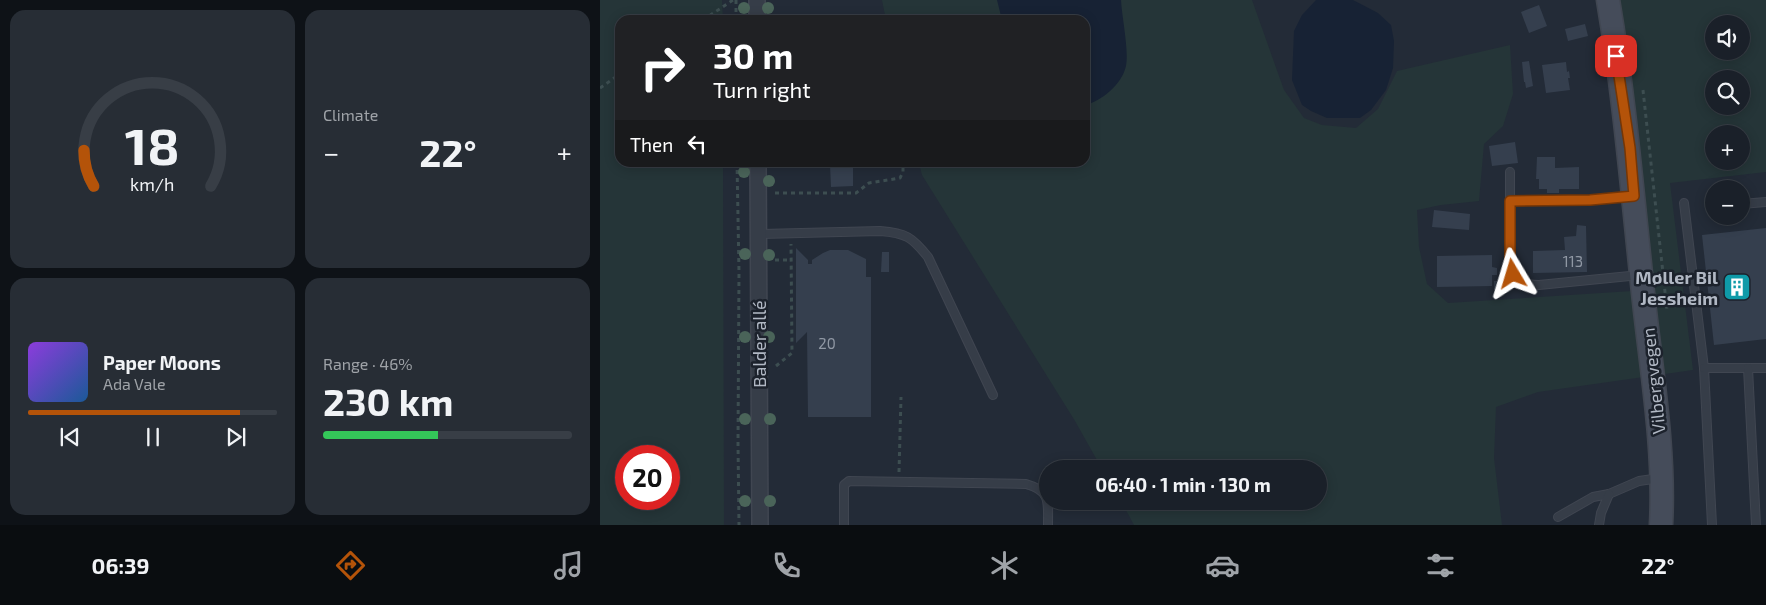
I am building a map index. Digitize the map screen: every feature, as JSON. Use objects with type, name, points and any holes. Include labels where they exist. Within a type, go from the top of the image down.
[{"type":"main road","name":"Vilbergvegen","points":[[1608,0],[1625,112],[1656,407],[1661,478],[1661,525]]},
{"type":"street","points":[[757,0],[758,15]]},
{"type":"street","name":"Balder allé","points":[[758,167],[760,525]]},
{"type":"lane","points":[[1510,172],[1510,261],[1513,274],[1517,280],[1539,285],[1642,275]]},
{"type":"lane","points":[[1510,201],[1590,200],[1634,196]]},
{"type":"lane","points":[[1750,203],[1766,202]]},
{"type":"lane","points":[[1684,203],[1704,368],[1712,525]]},
{"type":"lane","points":[[759,234],[880,231],[896,232],[914,240],[928,257],[993,395]]},
{"type":"lane","points":[[1704,368],[1766,368]]},
{"type":"lane","points":[[1748,368],[1756,525]]},
{"type":"lane","points":[[1558,517],[1592,497],[1609,494],[1639,481],[1661,478]]},
{"type":"lane","points":[[844,525],[844,485],[849,481],[1026,484],[1037,487],[1044,492],[1048,504],[1048,525]]},
{"type":"lane","points":[[1599,525],[1601,513],[1609,494]]},
{"type":"path","points":[[711,15],[735,0],[736,15]]},
{"type":"path","points":[[600,88],[615,78]]},
{"type":"path","points":[[737,167],[739,525]]},
{"type":"path","points":[[775,193],[856,193],[869,183],[900,178],[904,172],[904,167]]},
{"type":"path","points":[[776,366],[792,353],[791,233]]},
{"type":"path","points":[[775,260],[791,260]]},
{"type":"path","points":[[899,482],[901,397]]},
{"type":"shaded area","points":[[600,0],[722,0],[723,15],[615,15],[615,167],[723,167],[724,525],[600,525]]},
{"type":"shaded area","points":[[882,0],[1014,0],[1021,15],[885,15]]},
{"type":"shaded area","points":[[1107,0],[1252,0],[1284,90],[1304,118],[1322,125],[1356,128],[1378,109],[1397,71],[1510,45],[1513,94],[1503,126],[1484,144],[1479,201],[1441,205],[1417,210],[1419,247],[1427,284],[1448,303],[1632,291],[1602,18],[1598,0],[1766,0],[1766,172],[1670,183],[1693,370],[1538,392],[1496,407],[1494,458],[1502,525],[1134,525],[1126,510],[1327,510],[1327,460],[1097,460],[1075,421],[922,175],[920,167],[1090,167],[1090,39]]},
{"type":"water","points":[[997,0],[1121,0],[1127,59],[1124,73],[1110,91],[1090,103],[1090,15],[1001,15]]},
{"type":"water","points":[[1316,0],[1353,0],[1378,13],[1391,25],[1394,41],[1393,68],[1386,90],[1371,110],[1360,118],[1327,118],[1311,111],[1302,105],[1292,80],[1294,31],[1302,15]]},
{"type":"building","points":[[1539,5],[1547,26],[1529,33],[1521,12]]},
{"type":"building","points":[[1585,24],[1588,36],[1568,41],[1565,29]]},
{"type":"building","points":[[1529,61],[1533,86],[1526,88],[1522,62]]},
{"type":"building","points":[[1566,62],[1570,78],[1568,78],[1570,90],[1546,93],[1542,65]]},
{"type":"building","points":[[1515,142],[1518,163],[1492,166],[1489,146]]},
{"type":"building","points":[[1537,157],[1555,157],[1555,168],[1579,167],[1579,189],[1559,189],[1559,193],[1547,193],[1547,189],[1539,189],[1539,179],[1536,179]]},
{"type":"building","points":[[830,167],[853,167],[853,186],[831,187]]},
{"type":"building","points":[[1434,210],[1470,214],[1469,230],[1432,227]]},
{"type":"building","points":[[1577,225],[1586,226],[1587,272],[1533,273],[1533,251],[1565,250],[1564,237],[1576,236]]},
{"type":"building","name":"Møller Bil Jessheim","points":[[1766,228],[1766,339],[1714,345],[1702,235]]},
{"type":"building","points":[[796,248],[808,260],[808,264],[812,264],[812,260],[830,250],[848,250],[866,259],[866,277],[871,277],[871,417],[808,417],[807,332],[796,343]]},
{"type":"building","points":[[882,252],[889,252],[889,272],[881,272]]},
{"type":"building","points":[[1492,255],[1492,267],[1497,268],[1497,275],[1492,275],[1492,286],[1437,287],[1437,256]]},
{"type":"building","points":[[1494,281],[1501,281],[1501,290],[1494,290]]},
{"type":"place","name":"Møller Bil Jessheim","points":[[1737,287]]},
{"type":"route","points":[[1513,274],[1510,261],[1510,201],[1590,200],[1634,196],[1630,148],[1616,56]]}]
